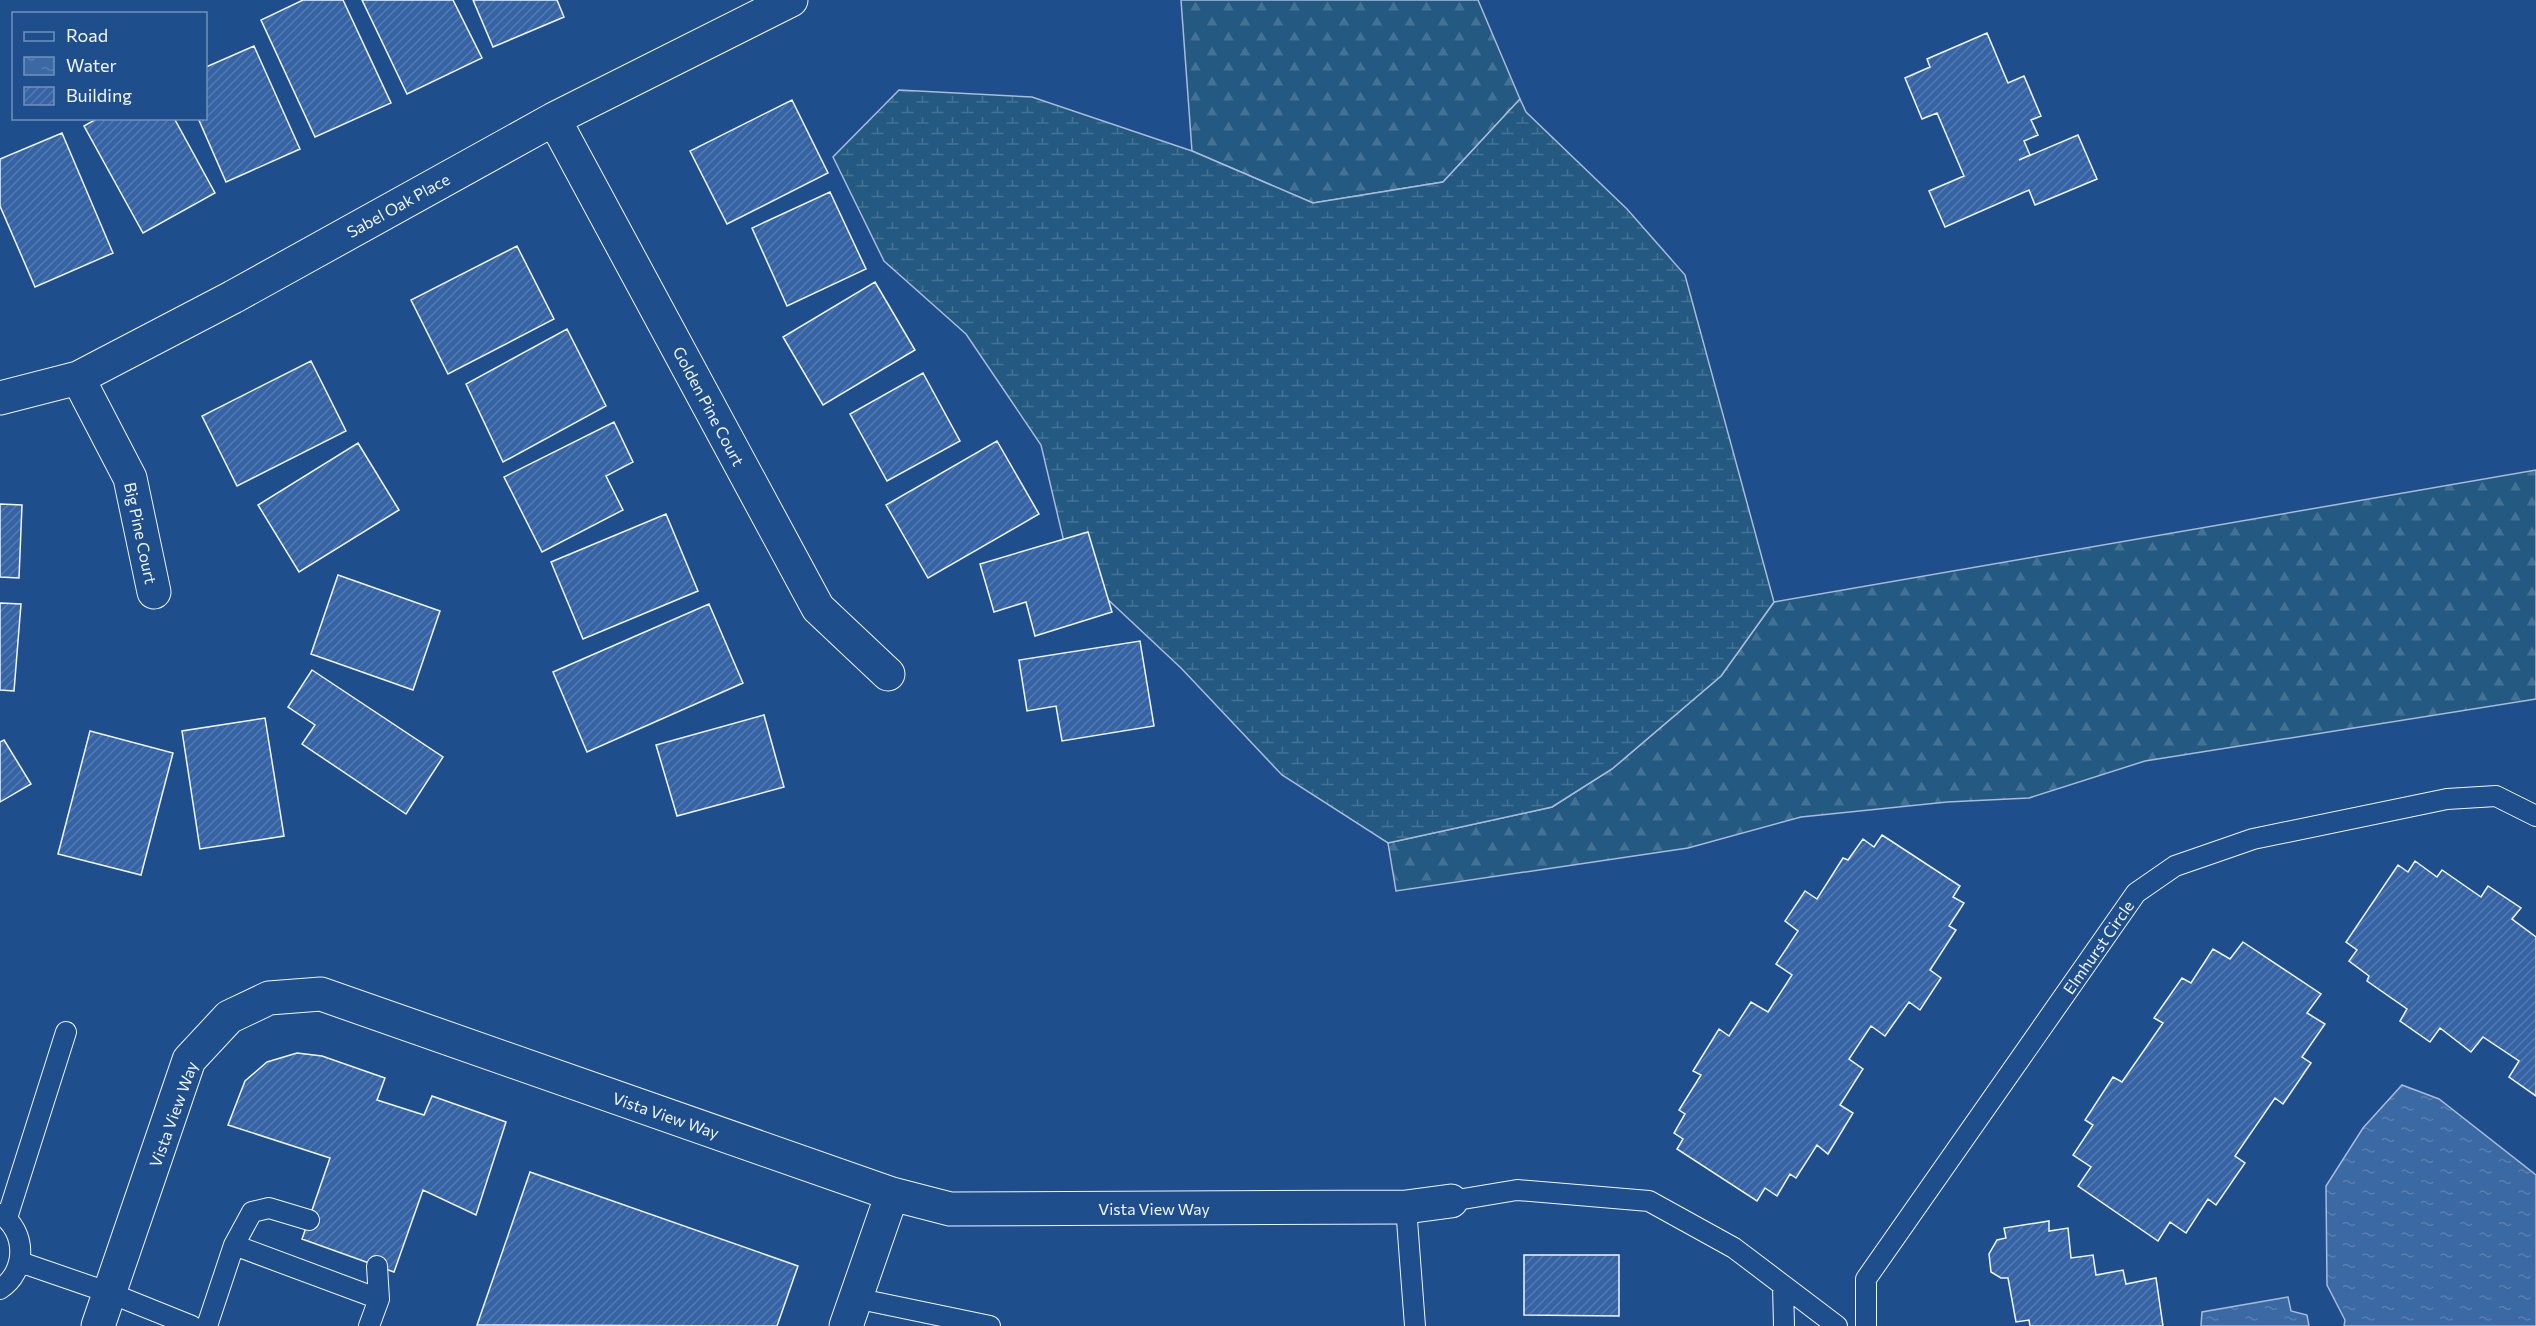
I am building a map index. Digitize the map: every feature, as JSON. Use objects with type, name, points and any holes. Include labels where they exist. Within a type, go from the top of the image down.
[{"type":"street","name":"Sabel Oak Place","points":[[0,398],[78,378],[233,297],[554,119],[791,0]]},
{"type":"street","name":"Golden Pine Court","points":[[554,119],[818,608],[888,674]]},
{"type":"street","name":"Big Pine Court","points":[[78,378],[130,478],[154,592]]},
{"type":"street","name":"Vista View Way","points":[[98,1326],[189,1060],[229,1017],[269,998],[321,994],[892,1194],[950,1209],[1406,1207],[1451,1201]]},
{"type":"street","points":[[851,1312],[892,1194]]},
{"type":"lane","name":"Elmhurst Circle","points":[[1866,1326],[1866,1279],[2136,893],[2175,866],[2253,839],[2447,799],[2496,796],[2536,816]]},
{"type":"lane","points":[[0,1289],[14,1275],[20,1262],[21,1246],[16,1231],[3,1216],[66,1032]]},
{"type":"lane","points":[[1451,1201],[1517,1190],[1649,1202],[1734,1248],[1837,1326]]},
{"type":"lane","points":[[1406,1207],[1416,1326]]},
{"type":"lane","points":[[207,1326],[234,1245],[252,1212],[269,1208],[309,1220]]},
{"type":"lane","points":[[234,1245],[379,1299]]},
{"type":"lane","points":[[20,1262],[110,1293],[192,1326]]},
{"type":"lane","points":[[369,1326],[379,1299],[377,1266]]},
{"type":"lane","points":[[1783,1286],[1784,1326]]},
{"type":"lane","points":[[851,1312],[990,1326]]},
{"type":"green space","points":[[1181,0],[1478,0],[1520,99],[1443,182],[1313,203],[1192,151]]},
{"type":"green space","points":[[899,90],[1032,97],[1192,151],[1313,203],[1443,182],[1520,99],[1526,112],[1627,209],[1685,275],[1774,602],[1721,676],[1612,769],[1552,807],[1388,843],[1282,775],[1181,668],[1069,563],[1041,445],[966,334],[884,261],[833,157]]},
{"type":"green space","points":[[2536,470],[2536,699],[2145,761],[2029,798],[1947,802],[1801,817],[1688,848],[1396,891],[1388,843],[1552,807],[1612,769],[1721,676],[1774,602]]},
{"type":"water","points":[[2402,1085],[2439,1099],[2536,1175],[2536,1326],[2344,1326],[2345,1320],[2327,1285],[2326,1186],[2363,1128]]},
{"type":"water","points":[[2288,1297],[2291,1311],[2307,1315],[2309,1326],[2201,1326],[2202,1312]]},
{"type":"building","points":[[303,0],[343,0],[391,103],[315,137],[261,20]]},
{"type":"building","points":[[362,0],[453,0],[482,58],[407,94]]},
{"type":"building","points":[[473,0],[557,0],[564,17],[493,47]]},
{"type":"building","points":[[1987,33],[2008,83],[2024,76],[2041,116],[2031,120],[2038,135],[2024,141],[2030,155],[2019,160],[2078,135],[2097,179],[2035,205],[2029,190],[1945,227],[1929,191],[1964,176],[1937,113],[1922,119],[1905,78],[1930,67],[1927,59]]},
{"type":"building","points":[[254,46],[300,149],[226,182],[199,120],[207,120],[207,67]]},
{"type":"building","points":[[792,100],[828,173],[727,224],[690,151]]},
{"type":"building","points":[[94,120],[175,120],[215,193],[143,233],[84,126]]},
{"type":"building","points":[[62,133],[113,253],[35,287],[0,206],[0,159]]},
{"type":"building","points":[[830,192],[866,269],[787,306],[752,228]]},
{"type":"building","points":[[517,246],[554,319],[448,374],[411,300]]},
{"type":"building","points":[[875,282],[915,350],[823,405],[783,337]]},
{"type":"building","points":[[567,329],[606,406],[503,462],[466,384]]},
{"type":"building","points":[[311,361],[346,431],[237,486],[202,416]]},
{"type":"building","points":[[923,373],[960,441],[887,481],[850,414]]},
{"type":"building","points":[[614,422],[633,462],[606,476],[623,510],[542,552],[504,477]]},
{"type":"building","points":[[997,441],[1039,514],[928,578],[886,505]]},
{"type":"building","points":[[358,443],[399,510],[299,572],[258,505]]},
{"type":"building","points":[[0,504],[22,505],[19,578],[0,577]]},
{"type":"building","points":[[666,514],[698,591],[583,639],[551,562]]},
{"type":"building","points":[[1088,532],[1112,612],[1035,636],[1026,602],[994,612],[980,564]]},
{"type":"building","points":[[338,575],[440,611],[413,690],[311,654]]},
{"type":"building","points":[[0,603],[21,604],[14,691],[0,690]]},
{"type":"building","points":[[709,604],[743,683],[587,752],[553,672]]},
{"type":"building","points":[[1140,641],[1154,726],[1062,741],[1056,706],[1027,711],[1019,660]]},
{"type":"building","points":[[312,670],[443,757],[406,814],[302,744],[315,725],[288,707]]},
{"type":"building","points":[[764,715],[784,787],[677,816],[656,745]]},
{"type":"building","points":[[265,718],[284,836],[200,849],[182,731]]},
{"type":"building","points":[[90,731],[173,753],[141,875],[58,854]]},
{"type":"building","points":[[4,740],[31,784],[0,802],[0,742]]},
{"type":"building","points":[[1882,835],[1960,886],[1953,897],[1964,903],[1949,926],[1956,930],[1930,970],[1941,978],[1920,1010],[1909,1002],[1885,1036],[1871,1026],[1849,1059],[1863,1069],[1840,1105],[1853,1113],[1828,1154],[1817,1145],[1796,1178],[1790,1174],[1777,1196],[1765,1188],[1757,1201],[1677,1149],[1683,1139],[1674,1133],[1685,1114],[1679,1110],[1701,1075],[1693,1071],[1719,1029],[1729,1036],[1751,1002],[1768,1012],[1792,975],[1776,964],[1798,931],[1785,921],[1805,891],[1817,899],[1843,858],[1848,860],[1863,839],[1874,847]]},
{"type":"building","points":[[2415,861],[2437,877],[2442,870],[2481,897],[2488,886],[2521,908],[2512,919],[2536,937],[2536,1096],[2509,1077],[2519,1061],[2483,1037],[2471,1052],[2440,1028],[2430,1042],[2400,1021],[2407,1009],[2367,981],[2369,976],[2349,961],[2357,950],[2346,942],[2398,865],[2408,872]]},
{"type":"building","points":[[2243,942],[2321,994],[2307,1013],[2325,1024],[2302,1057],[2311,1063],[2283,1104],[2275,1098],[2235,1156],[2245,1163],[2216,1205],[2208,1199],[2186,1233],[2170,1222],[2158,1241],[2078,1186],[2091,1167],[2073,1155],[2093,1125],[2085,1120],[2113,1077],[2122,1082],[2163,1023],[2154,1018],[2182,978],[2191,983],[2213,949],[2230,959]]},
{"type":"building","points":[[297,1053],[322,1056],[385,1078],[377,1100],[424,1115],[432,1096],[506,1122],[476,1215],[423,1190],[394,1272],[302,1239],[330,1158],[228,1125],[245,1081],[267,1062]]},
{"type":"building","points":[[530,1172],[798,1266],[777,1326],[477,1325]]},
{"type":"building","points":[[2049,1221],[2049,1231],[2068,1228],[2071,1258],[2093,1255],[2096,1275],[2123,1270],[2126,1284],[2156,1278],[2163,1326],[2030,1326],[2029,1320],[2016,1322],[2008,1278],[2001,1278],[1991,1272],[1989,1254],[1997,1240],[2006,1238],[2004,1228]]},
{"type":"building","points":[[1524,1255],[1619,1255],[1619,1316],[1524,1315]]}]
